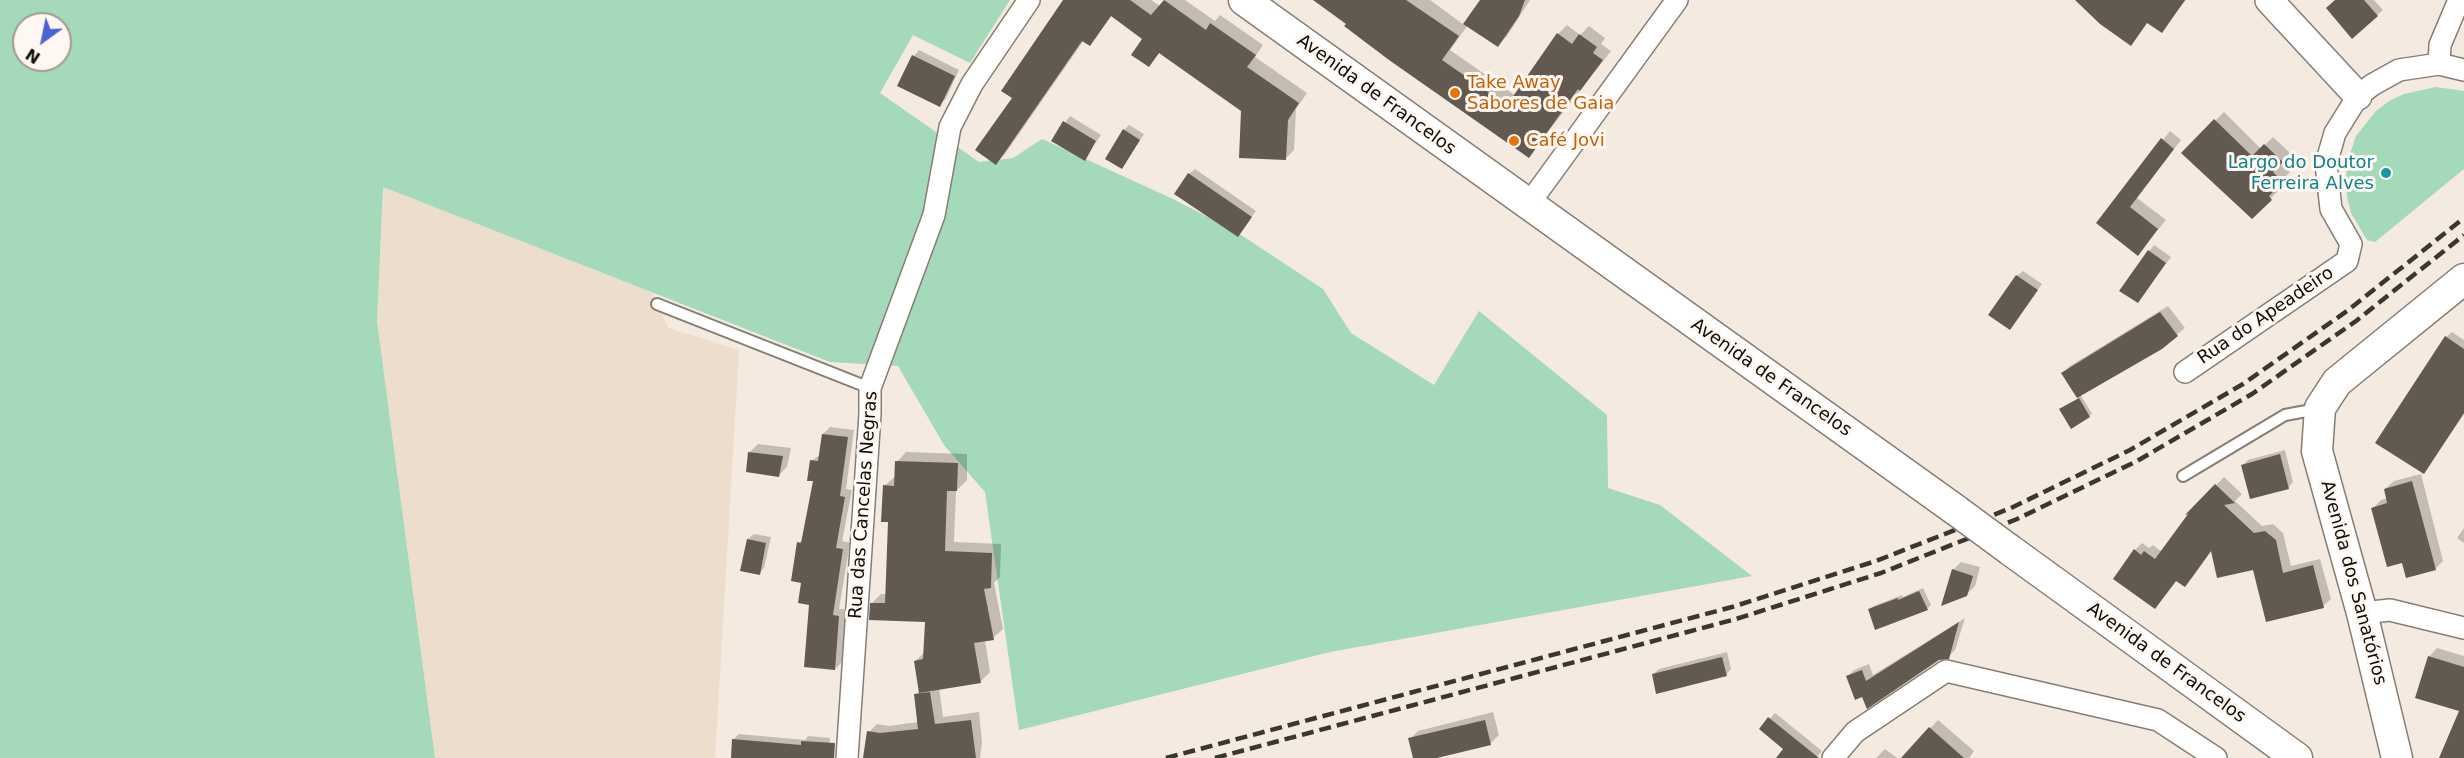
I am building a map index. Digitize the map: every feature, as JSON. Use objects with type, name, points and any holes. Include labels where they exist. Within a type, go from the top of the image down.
[{"type":"main road","name":"Avenida de Francelos","points":[[1244,0],[1957,511],[2297,758]]},
{"type":"main road","points":[[2320,408],[2337,382],[2464,279]]},
{"type":"main road","name":"Avenida dos Sanatórios","points":[[2320,408],[2317,451],[2362,613],[2392,754]]},
{"type":"street","name":"Rua das Cancelas Negras","points":[[847,758],[870,388],[934,215],[950,127],[972,84],[1029,0]]},
{"type":"street","points":[[1528,205],[1677,0]]},
{"type":"street","points":[[2269,0],[2358,96],[2399,70],[2439,64],[2464,70]]},
{"type":"street","points":[[2439,64],[2440,45],[2459,0]]},
{"type":"street","name":"Rua do Apeadeiro","points":[[2185,372],[2348,261],[2351,244],[2331,209],[2326,164],[2335,133],[2358,96]]},
{"type":"street","points":[[2362,613],[2390,610],[2464,628]]},
{"type":"street","points":[[1833,758],[1855,732],[1946,671],[2158,720],[2216,758]]},
{"type":"lane","points":[[657,304],[870,388]]},
{"type":"lane","points":[[2183,476],[2285,415],[2320,408]]},
{"type":"shaded area","points":[[383,187],[653,293],[668,328],[739,350],[715,758],[435,758],[377,321]]},
{"type":"green space","points":[[0,0],[1010,0],[970,63],[913,35],[880,93],[979,162],[1013,158],[1042,139],[1173,199],[1235,231],[1323,289],[1351,333],[1434,385],[1479,311],[1607,415],[1608,488],[1660,505],[1752,576],[1330,652],[1019,730],[985,492],[944,445],[898,366],[830,362],[383,187],[377,321],[435,758],[0,758]]},
{"type":"green space","points":[[2436,87],[2464,91],[2464,169],[2375,242],[2367,240],[2351,213],[2347,197],[2346,166],[2356,136],[2376,111],[2389,101],[2404,94]]},
{"type":"building","points":[[1063,0],[1130,0],[1151,15],[1164,0],[1206,30],[1210,23],[1256,55],[1247,67],[1299,103],[1288,120],[1286,160],[1239,158],[1241,111],[1159,53],[1149,67],[1131,55],[1142,39],[1111,16],[1090,46],[1082,41],[996,165],[975,150],[1012,98],[1001,91]]},
{"type":"building","points":[[1313,0],[1406,0],[1459,36],[1442,60],[1507,105],[1557,33],[1572,44],[1579,34],[1597,47],[1593,53],[1603,60],[1580,91],[1578,89],[1529,158],[1389,60]]},
{"type":"building","points":[[1480,0],[1525,0],[1519,16],[1498,47],[1463,24]]},
{"type":"building","points":[[2075,0],[2185,0],[2162,33],[2147,23],[2131,46],[2100,24]]},
{"type":"building","points":[[2335,0],[2364,0],[2378,16],[2352,39],[2326,8]]},
{"type":"building","points":[[912,55],[955,76],[940,107],[897,86]]},
{"type":"building","points":[[2214,119],[2252,156],[2264,144],[2283,162],[2273,172],[2283,182],[2269,196],[2272,200],[2252,219],[2181,153]]},
{"type":"building","points":[[1063,121],[1096,141],[1085,161],[1051,141]]},
{"type":"building","points":[[1123,129],[1140,140],[1122,169],[1105,159]]},
{"type":"building","points":[[2161,138],[2174,149],[2130,207],[2158,229],[2138,256],[2096,223]]},
{"type":"building","points":[[1188,173],[1252,217],[1238,237],[1174,194]]},
{"type":"building","points":[[2148,250],[2166,263],[2138,303],[2119,291]]},
{"type":"building","points":[[2016,275],[2038,290],[2010,330],[1988,315]]},
{"type":"building","points":[[2160,312],[2178,336],[2162,349],[2077,398],[2061,373]]},
{"type":"building","points":[[2445,336],[2464,349],[2464,413],[2424,474],[2375,443]]},
{"type":"building","points":[[2079,398],[2090,417],[2071,429],[2059,409]]},
{"type":"building","points":[[822,434],[848,437],[840,496],[845,497],[836,548],[843,549],[833,615],[839,616],[835,670],[804,667],[809,605],[798,603],[801,583],[791,581],[797,542],[801,543],[813,481],[807,481],[810,460],[818,461]]},
{"type":"building","points":[[748,452],[783,456],[779,477],[746,472]]},
{"type":"building","points":[[2280,454],[2289,489],[2250,499],[2241,465]]},
{"type":"building","points":[[895,461],[958,463],[957,491],[947,491],[945,551],[992,553],[991,588],[984,589],[994,640],[974,643],[981,683],[919,693],[914,661],[923,659],[925,622],[869,620],[870,603],[885,603],[888,522],[881,522],[883,485],[894,486]]},
{"type":"building","points":[[2412,481],[2436,570],[2406,578],[2402,563],[2387,567],[2371,508],[2387,503],[2384,489]]},
{"type":"building","points":[[2215,484],[2235,503],[2224,505],[2254,533],[2265,531],[2276,540],[2283,573],[2313,565],[2324,608],[2266,622],[2253,570],[2217,578],[2211,551],[2185,587],[2176,581],[2155,609],[2113,579],[2134,549],[2141,555],[2144,551],[2155,559],[2188,514],[2185,515]]},
{"type":"building","points":[[747,539],[766,543],[760,575],[740,571]]},
{"type":"building","points":[[1952,569],[1973,576],[1967,596],[1941,606]]},
{"type":"building","points":[[1919,591],[1928,610],[1875,630],[1868,609]]},
{"type":"building","points":[[1959,622],[1949,659],[1939,660],[1867,709],[1862,697],[1855,700],[1846,676],[1862,670],[1866,681]]},
{"type":"building","points":[[2428,656],[2464,667],[2464,758],[2439,758],[2459,711],[2415,698]]},
{"type":"building","points":[[1722,657],[1727,676],[1656,694],[1652,674]]},
{"type":"building","points":[[930,692],[935,724],[971,720],[976,758],[863,758],[867,731],[880,733],[918,729],[914,694]]},
{"type":"building","points":[[1768,717],[1819,758],[1776,758],[1783,749],[1759,729]]},
{"type":"building","points":[[1485,720],[1491,745],[1437,758],[1413,758],[1408,738]]},
{"type":"building","points":[[1929,727],[1964,758],[1901,758]]},
{"type":"building","points":[[732,739],[801,745],[801,741],[835,743],[834,758],[731,758]]},
{"type":"railway","points":[[1166,758],[1732,607],[1876,561],[2011,508],[2130,450],[2243,384],[2347,311],[2464,218]]},
{"type":"railway","points":[[1215,758],[1736,619],[1881,573],[2017,519],[2137,461],[2252,394],[2356,321],[2464,235]]},
{"type":"place","name":"Take Away Sabores de Gaia","points":[[1455,93]]},
{"type":"place","name":"Café Jovi","points":[[1514,141]]},
{"type":"place","name":"Largo do Doutor Ferreira Alves","points":[[2386,173]]}]
